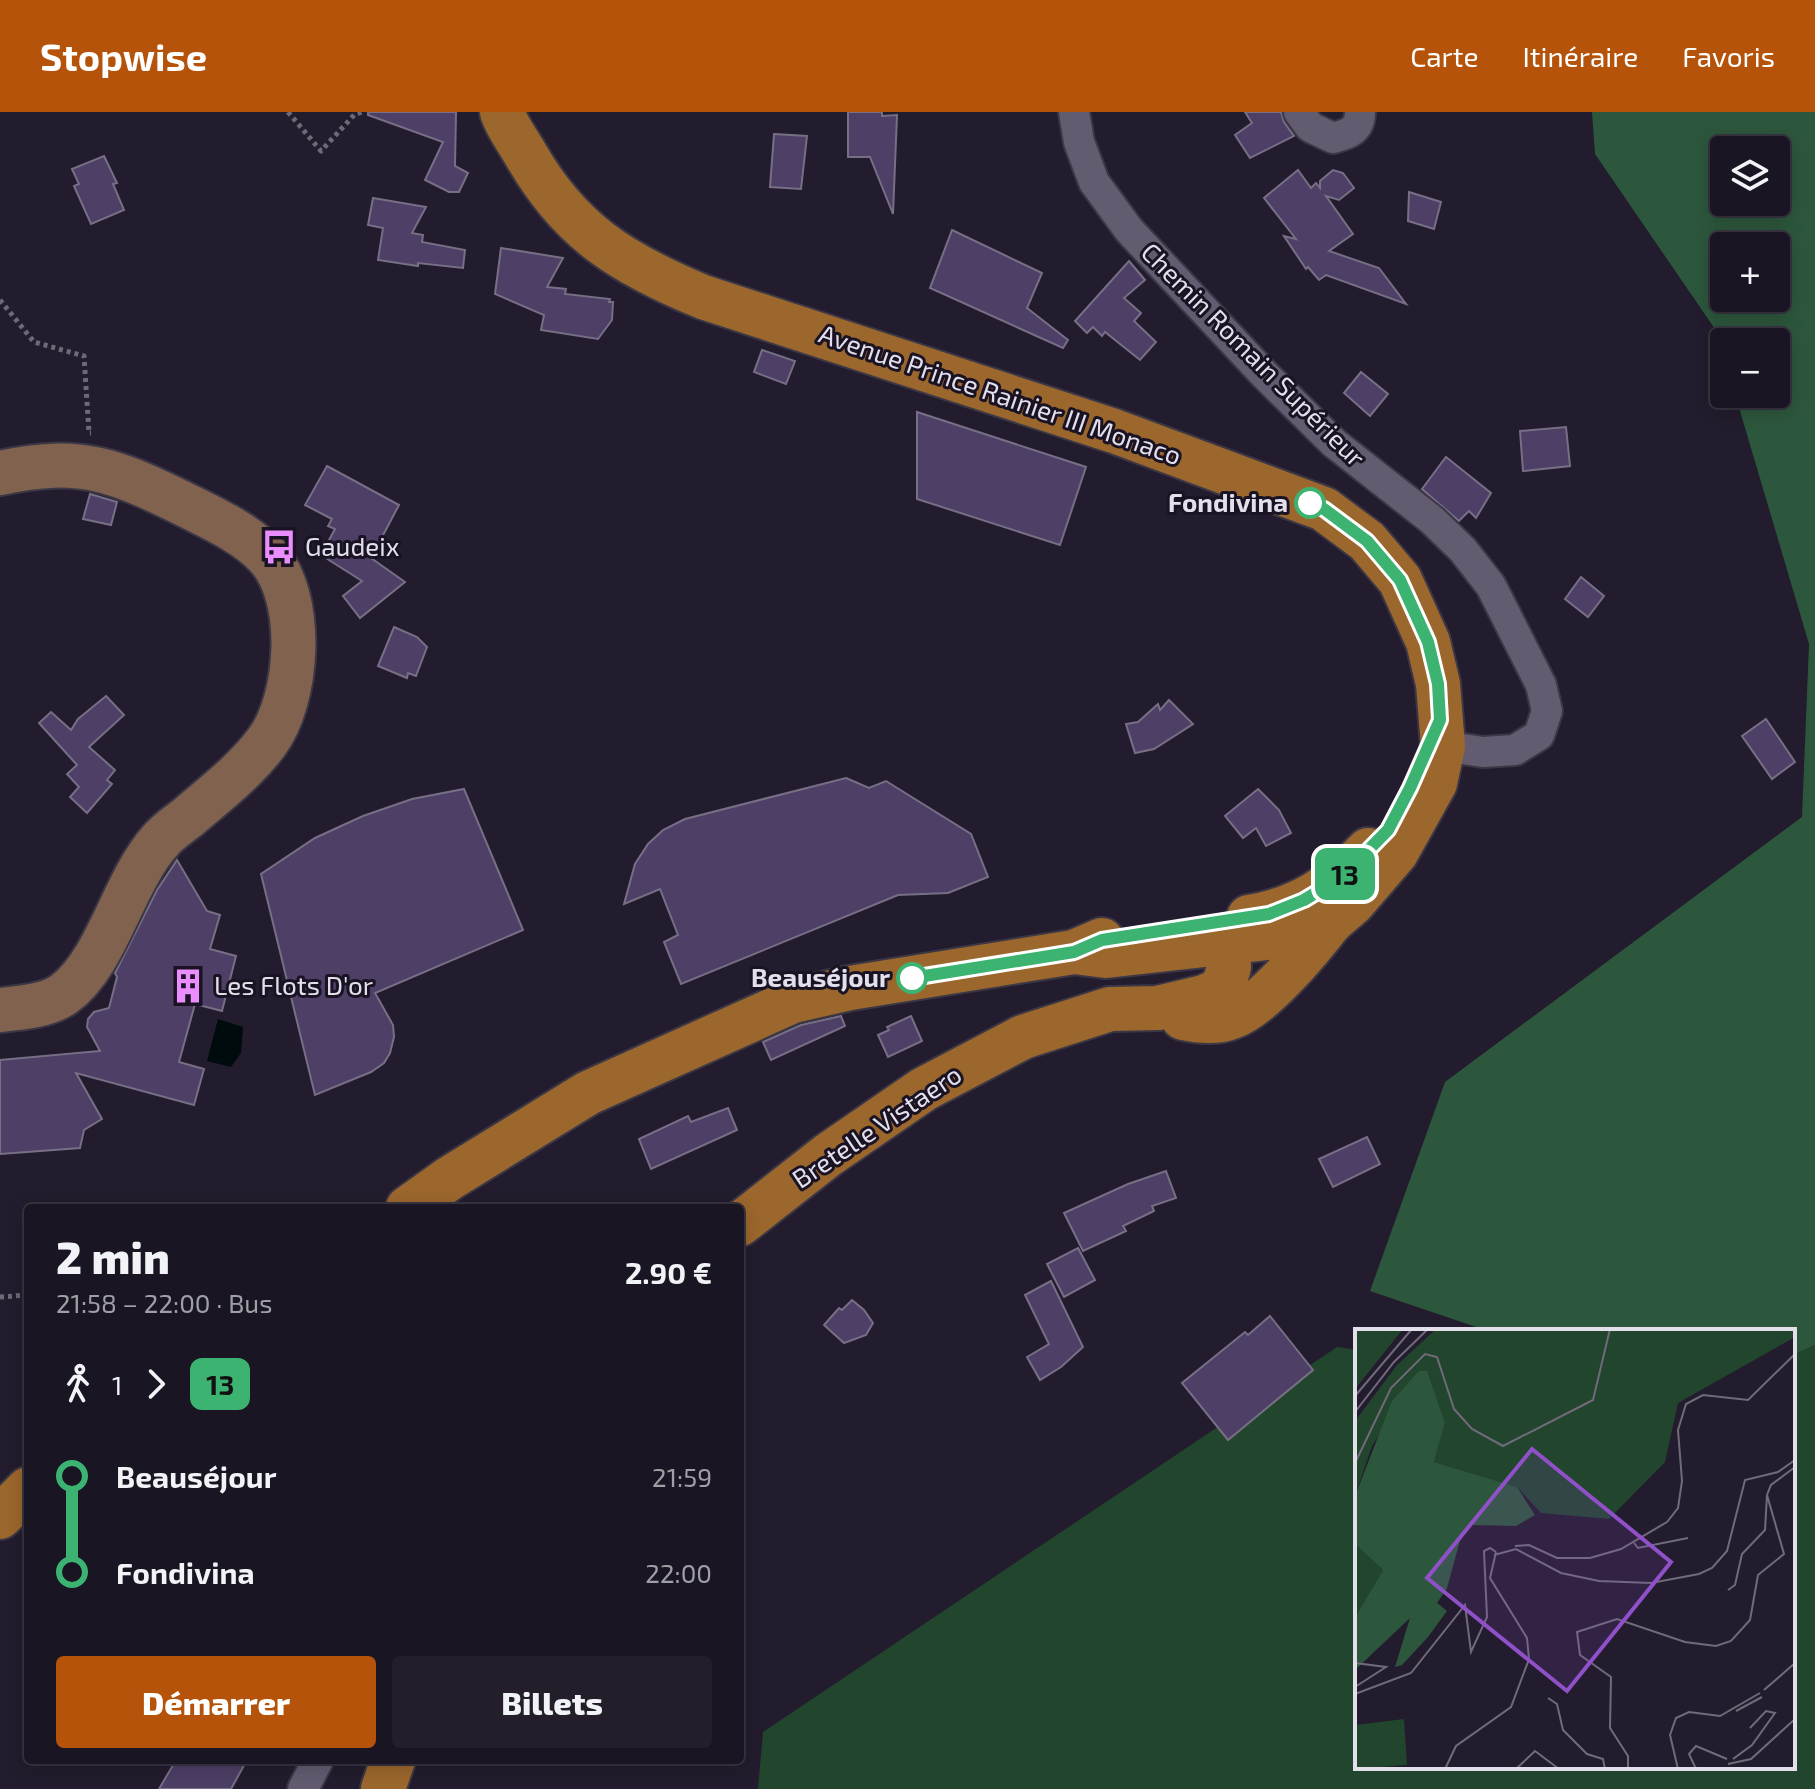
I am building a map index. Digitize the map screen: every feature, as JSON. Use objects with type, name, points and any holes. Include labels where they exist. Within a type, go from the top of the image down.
[{"type":"main road","name":"Avenue Prince Rainier III Monaco","points":[[414,1204],[588,1093],[793,1001],[850,988],[1074,952],[1106,956],[1248,933],[1301,934],[1332,921],[1373,883],[1396,853],[1435,783],[1438,684],[1428,642],[1400,580],[1367,541],[1324,509],[1114,431],[703,297],[654,277],[605,247],[581,227],[544,187],[502,112]]},
{"type":"main road","points":[[0,473],[35,466],[75,464],[132,478],[205,514],[250,541],[268,557],[284,584],[294,638],[293,669],[286,701],[268,740],[241,772],[160,841],[141,869],[89,967],[63,995],[31,1007],[0,1010]]},
{"type":"main road","name":"Avenue Prince Rainier III Monaco","points":[[1248,933],[1269,914],[1304,900],[1342,877],[1388,830],[1437,736]]},
{"type":"main road","name":"Bretelle Vistaero","points":[[1158,1008],[1185,1019],[1231,1018],[1269,990],[1332,921]]},
{"type":"main road","points":[[1248,933],[1269,990]]},
{"type":"main road","name":"Bretelle Vistaero","points":[[744,1221],[828,1155],[924,1089],[1023,1037],[1110,1009],[1158,1008],[1218,991],[1248,933]]},
{"type":"main road","points":[[0,1517],[24,1493]]},
{"type":"main road","points":[[383,1789],[392,1764]]},
{"type":"street","name":"Chemin Romain Supérieur","points":[[1074,112],[1079,142],[1094,182],[1129,230],[1265,375],[1334,443],[1432,520],[1463,550],[1491,586],[1541,685],[1547,711],[1539,735],[1515,750],[1483,752],[1437,736]]},
{"type":"street","points":[[1299,112],[1310,127],[1333,138],[1350,134],[1360,121],[1360,112]]},
{"type":"street","points":[[303,1789],[316,1764]]},
{"type":"path","points":[[288,112],[321,151],[355,114],[363,112]]},
{"type":"path","points":[[0,300],[34,342],[84,356],[89,433]]},
{"type":"path","points":[[0,1297],[24,1295]]},
{"type":"green space","points":[[1592,112],[1815,112],[1815,1345],[1795,1354],[1795,1329],[1482,1329],[1370,1291],[1445,1082],[1802,817],[1809,644],[1739,408],[1790,408],[1790,328],[1714,328],[1595,154]]},
{"type":"green space","points":[[1815,1345],[1815,1789],[758,1789],[763,1732],[1337,1347],[1355,1350],[1355,1769],[1795,1769],[1795,1354]]},
{"type":"shaded area","points":[[218,1019],[243,1027],[241,1053],[231,1067],[207,1061]]},
{"type":"building","points":[[368,112],[456,112],[455,166],[468,173],[459,192],[449,192],[425,180],[443,142],[368,115]]},
{"type":"building","points":[[848,112],[897,115],[893,214],[870,157],[848,157]]},
{"type":"building","points":[[1245,112],[1281,112],[1294,136],[1250,158],[1235,135],[1252,123]]},
{"type":"building","points":[[774,134],[807,136],[801,189],[770,187]]},
{"type":"building","points":[[104,156],[117,183],[113,184],[124,210],[91,224],[74,186],[79,184],[72,169]]},
{"type":"building","points":[[1298,170],[1311,188],[1316,183],[1320,188],[1320,181],[1333,170],[1343,173],[1354,188],[1339,200],[1326,196],[1353,234],[1329,251],[1379,268],[1406,304],[1326,275],[1319,280],[1308,267],[1306,269],[1284,236],[1296,239],[1264,198]]},
{"type":"building","points":[[1409,192],[1441,202],[1434,229],[1408,221]]},
{"type":"building","points":[[373,198],[426,207],[412,233],[423,235],[422,242],[465,250],[463,268],[378,260],[383,228],[368,225]]},
{"type":"building","points":[[952,230],[1042,273],[1027,308],[1068,340],[1063,348],[930,288]]},
{"type":"building","points":[[501,248],[563,258],[547,287],[566,289],[565,294],[610,299],[609,302],[613,302],[612,320],[598,339],[541,330],[544,315],[495,294]]},
{"type":"building","points":[[1129,261],[1145,280],[1124,298],[1141,313],[1134,321],[1156,342],[1140,360],[1105,332],[1102,336],[1093,327],[1087,333],[1075,321]]},
{"type":"building","points":[[762,350],[795,361],[786,384],[754,372]]},
{"type":"building","points":[[1361,372],[1388,394],[1370,416],[1344,393]]},
{"type":"building","points":[[917,412],[1086,467],[1060,545],[917,499]]},
{"type":"building","points":[[1566,427],[1570,466],[1523,471],[1520,431]]},
{"type":"building","points":[[1446,457],[1491,493],[1476,518],[1469,511],[1459,521],[1422,489]]},
{"type":"building","points":[[327,466],[399,505],[371,558],[405,582],[360,618],[343,596],[362,581],[321,555],[335,529],[328,526],[332,519],[305,505]]},
{"type":"building","points":[[90,494],[117,502],[111,525],[83,519]]},
{"type":"building","points":[[1581,577],[1604,596],[1588,617],[1565,599]]},
{"type":"building","points":[[394,627],[417,637],[427,647],[416,676],[408,673],[407,678],[378,666]]},
{"type":"building","points":[[106,696],[124,715],[89,747],[115,770],[107,780],[112,784],[87,813],[70,797],[79,787],[67,774],[77,765],[39,723],[51,712],[71,730],[78,719]]},
{"type":"building","points":[[1169,700],[1193,724],[1154,749],[1135,753],[1126,724],[1138,722],[1158,704],[1160,710]]},
{"type":"building","points":[[1766,719],[1795,762],[1772,779],[1742,736]]},
{"type":"building","points":[[846,778],[869,788],[886,781],[971,834],[988,877],[948,893],[898,895],[681,984],[664,942],[678,935],[660,889],[624,904],[635,864],[648,844],[663,830],[685,819]]},
{"type":"building","points":[[464,789],[523,930],[375,993],[393,1025],[390,1053],[384,1063],[371,1072],[315,1095],[261,874],[315,838],[363,816],[412,799]]},
{"type":"building","points":[[1258,789],[1279,810],[1291,833],[1266,846],[1256,828],[1243,838],[1225,816]]},
{"type":"building","points":[[177,860],[207,911],[220,915],[210,949],[236,956],[222,1011],[195,1004],[179,1062],[204,1069],[194,1105],[76,1073],[102,1119],[84,1130],[80,1148],[0,1154],[0,1060],[100,1051],[87,1027],[88,1019],[94,1012],[109,1008],[117,977],[115,973],[157,890]]},
{"type":"building","points":[[841,1016],[845,1026],[771,1060],[763,1042],[801,1025]]},
{"type":"building","points":[[911,1016],[922,1041],[888,1057],[878,1035],[889,1030],[887,1027]]},
{"type":"building","points":[[728,1108],[737,1130],[651,1169],[639,1139],[688,1116],[691,1122]]},
{"type":"building","points":[[1367,1137],[1380,1164],[1333,1187],[1319,1159]]},
{"type":"building","points":[[1166,1171],[1176,1198],[1152,1206],[1154,1211],[1123,1226],[1126,1231],[1083,1251],[1064,1213],[1128,1184]]},
{"type":"building","points":[[1078,1248],[1095,1280],[1064,1297],[1047,1264]]},
{"type":"building","points":[[1051,1281],[1083,1347],[1061,1367],[1040,1380],[1027,1357],[1049,1344],[1025,1295]]},
{"type":"building","points":[[852,1300],[873,1323],[866,1335],[844,1343],[824,1325],[839,1308],[842,1310]]},
{"type":"building","points":[[1270,1316],[1313,1370],[1228,1440],[1182,1383],[1245,1332],[1248,1335]]},
{"type":"building","points":[[174,1764],[245,1764],[231,1789],[159,1789]]},
{"type":"bus line","name":"13","points":[[912,978],[1074,952],[1102,940],[1269,914],[1304,900],[1342,877],[1388,830],[1440,720],[1438,684],[1428,642],[1400,580],[1367,541],[1324,509],[1310,503]]},
{"type":"place","name":"Fondivina","points":[[1310,503]]},
{"type":"place","name":"Gaudeix","points":[[279,547]]},
{"type":"place","name":"Beauséjour","points":[[912,978]]},
{"type":"place","name":"Les Flots D'or","points":[[188,986]]}]
